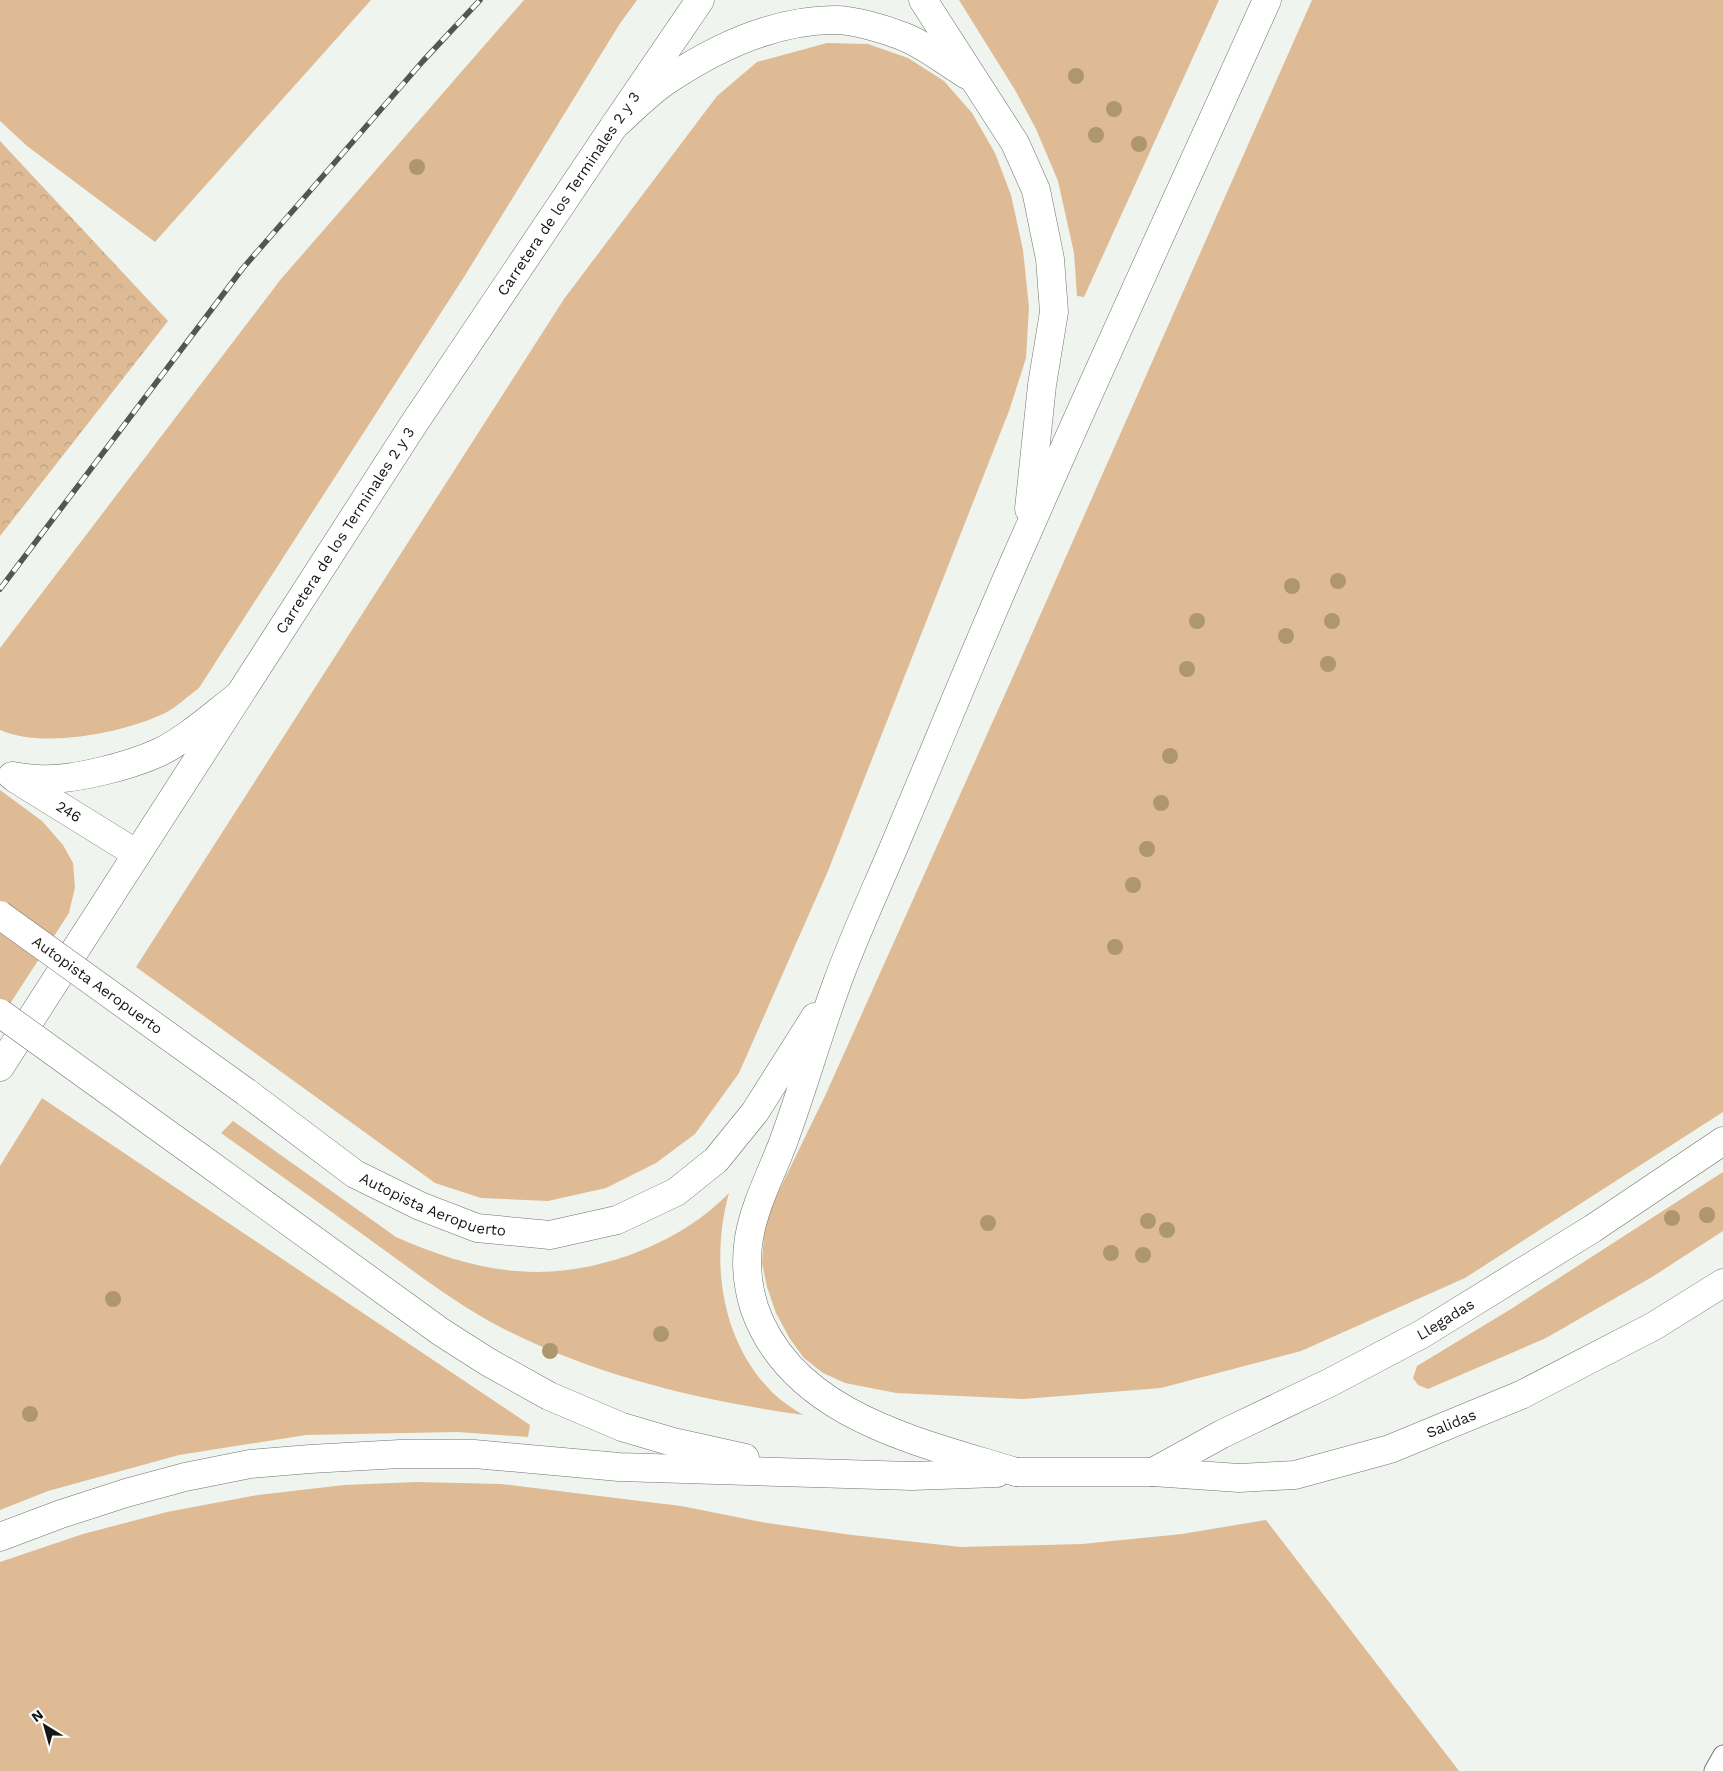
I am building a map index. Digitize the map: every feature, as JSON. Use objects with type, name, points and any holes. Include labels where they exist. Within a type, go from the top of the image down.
[{"type":"main road","name":"Carretera de los Terminales 2 y 3","points":[[0,1067],[414,424],[700,0]]},
{"type":"main road","points":[[923,0],[1015,143],[1036,190],[1050,259],[1054,312],[1042,385],[1026,534]]},
{"type":"main road","points":[[1016,1472],[884,1429],[854,1416],[808,1385],[771,1342],[754,1306],[747,1279],[746,1258],[749,1235],[757,1205],[783,1143],[838,980],[1026,534],[1267,0]]},
{"type":"main road","points":[[614,126],[664,82],[699,60],[762,32],[800,23],[837,20],[878,27],[904,36],[975,81]]},
{"type":"main road","points":[[6,772],[39,779],[62,778],[138,760],[161,752],[190,733],[241,694]]},
{"type":"main road","name":"246","points":[[6,772],[137,854]]},
{"type":"main road","name":"Autopista Aeropuerto","points":[[0,916],[246,1092],[355,1174],[420,1206],[476,1228],[550,1235],[617,1220],[676,1192],[716,1160],[755,1112],[838,980]]},
{"type":"main road","points":[[0,1013],[440,1332],[488,1362],[549,1396],[622,1427],[673,1442],[732,1456],[832,1473]]},
{"type":"main road","name":"Llegadas","points":[[1153,1472],[1222,1434],[1331,1382],[1422,1334],[1592,1229],[1723,1141]]},
{"type":"main road","name":"Salidas","points":[[832,1473],[912,1476],[1016,1472],[1153,1472],[1240,1478],[1296,1475],[1390,1448],[1521,1395],[1654,1326],[1723,1283]]},
{"type":"main road","points":[[0,1537],[60,1514],[185,1477],[250,1464],[310,1459],[400,1454],[474,1454],[618,1467],[832,1473]]},
{"type":"lane","points":[[1714,1771],[1723,1755]]},
{"type":"green space","points":[[0,0],[371,0],[155,242],[27,146],[0,121]]},
{"type":"green space","points":[[524,0],[637,0],[619,25],[464,277],[199,688],[165,713],[128,727],[106,732],[83,736],[38,738],[17,736],[0,730],[0,648],[281,279]]},
{"type":"green space","points":[[959,0],[1219,0],[1084,297],[1077,296],[1074,253],[1058,181],[1036,129],[1015,90]]},
{"type":"green space","points":[[1312,0],[1723,0],[1723,1112],[1465,1278],[1301,1351],[1161,1388],[1024,1399],[896,1393],[845,1383],[823,1373],[804,1358],[790,1339],[776,1313],[767,1287],[762,1263],[764,1234],[772,1205],[825,1096]]},
{"type":"green space","points":[[827,43],[868,44],[908,58],[944,81],[972,113],[995,153],[1011,195],[1023,250],[1029,307],[1026,358],[1009,411],[828,871],[739,1073],[695,1134],[656,1163],[606,1188],[548,1201],[481,1198],[435,1183],[136,967],[564,299],[717,96],[757,62]]},
{"type":"green space","points":[[0,141],[168,321],[0,536]]},
{"type":"green space","points":[[0,790],[42,821],[63,845],[73,863],[75,887],[69,913],[0,1019]]},
{"type":"green space","points":[[42,1098],[530,1425],[528,1437],[457,1432],[306,1435],[179,1455],[48,1491],[0,1510],[0,1166]]},
{"type":"green space","points":[[233,1121],[396,1237],[425,1249],[485,1267],[545,1272],[602,1263],[658,1243],[684,1229],[708,1212],[729,1193],[723,1219],[721,1272],[724,1299],[731,1325],[741,1349],[755,1372],[775,1395],[803,1415],[725,1402],[648,1384],[573,1359],[500,1327],[442,1291],[221,1133]]},
{"type":"green space","points":[[1723,1172],[1723,1231],[1652,1277],[1546,1338],[1428,1389],[1418,1385],[1413,1378],[1417,1366],[1511,1309]]},
{"type":"green space","points":[[417,1482],[501,1484],[681,1506],[767,1523],[852,1535],[961,1547],[1082,1544],[1182,1534],[1266,1520],[1459,1771],[0,1771],[0,1562],[83,1534],[167,1512],[258,1495],[344,1485]]},
{"type":"railway","points":[[0,589],[243,268],[423,61],[480,0]]}]
